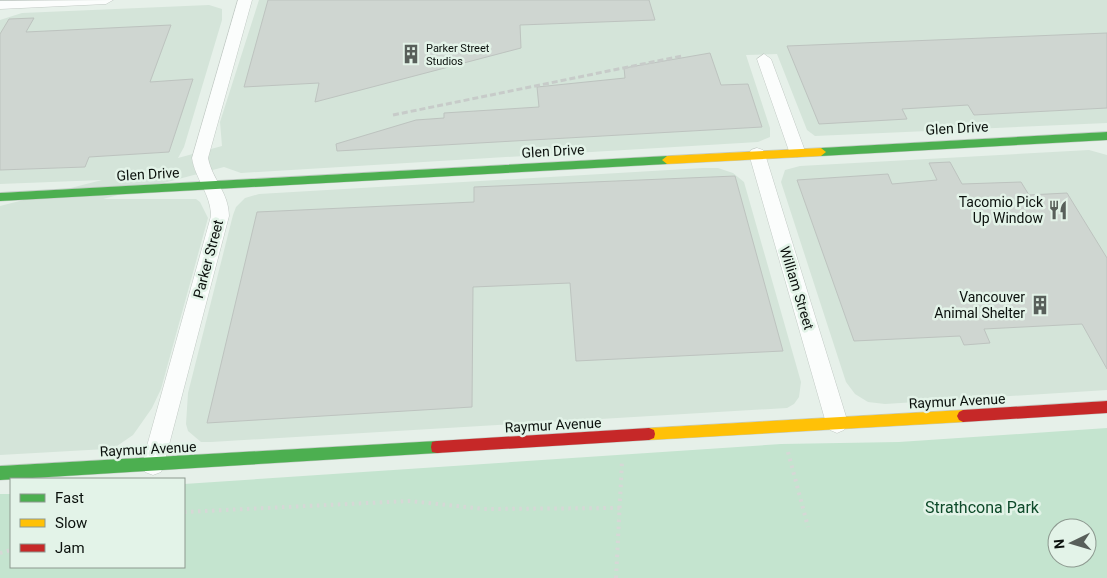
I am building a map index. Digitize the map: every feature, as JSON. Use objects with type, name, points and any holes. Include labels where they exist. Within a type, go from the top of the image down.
[{"type":"street","points":[[0,5],[106,0]]},
{"type":"street","name":"Parker Street","points":[[154,464],[220,216],[220,207],[213,186],[202,170],[201,150],[245,0]]},
{"type":"street","points":[[764,59],[797,151]]},
{"type":"street","name":"Glen Drive","points":[[0,197],[797,151],[1107,136]]},
{"type":"street","name":"William Street","points":[[757,154],[837,423]]},
{"type":"street","name":"Raymur Avenue","points":[[0,473],[1107,407]]},
{"type":"path","points":[[782,426],[808,527]]},
{"type":"path","points":[[616,578],[624,436]]},
{"type":"path","points":[[185,512],[409,501],[484,509],[620,508]]},
{"type":"shaded area","points":[[259,0],[1107,0],[1107,123],[815,136],[807,130],[777,54],[746,55],[770,128],[770,137],[758,142],[241,173],[224,167],[103,199],[196,199],[200,202],[208,218],[161,389],[152,408],[133,435],[117,446],[106,449],[0,455],[0,206],[102,180],[0,184],[0,20],[22,13],[209,5],[222,9],[222,20],[184,147],[178,158],[222,146],[220,122]]},
{"type":"shaded area","points":[[1089,150],[1107,155],[1107,390],[885,404],[868,402],[855,394],[846,382],[781,182],[785,170],[800,166]]},
{"type":"shaded area","points":[[718,168],[733,173],[744,182],[801,382],[799,397],[794,404],[787,408],[211,442],[201,442],[188,431],[186,424],[188,393],[233,215],[236,207],[245,198],[259,194]]},
{"type":"green space","name":"Strathcona Park","points":[[1107,428],[1107,578],[0,578],[0,494],[10,494],[10,568],[185,568],[185,484],[781,444],[899,442]]},
{"type":"building","name":"Parker Street Studios","points":[[268,0],[649,0],[655,20],[520,25],[521,48],[315,102],[319,83],[244,87]]},
{"type":"building","points":[[34,18],[26,32],[171,25],[150,82],[193,79],[169,152],[89,157],[85,167],[0,170],[0,34],[9,19]]},
{"type":"building","points":[[1107,33],[1107,108],[974,115],[968,105],[902,109],[907,119],[819,124],[787,46]]},
{"type":"building","points":[[710,53],[721,85],[748,84],[762,127],[337,151],[336,144],[416,120],[444,118],[444,113],[539,107],[537,87],[625,78],[624,68]]},
{"type":"building","points":[[950,162],[962,184],[1021,182],[1029,195],[1067,193],[1107,258],[1107,369],[1082,324],[984,329],[990,343],[964,345],[960,336],[854,341],[797,180],[888,174],[892,184],[937,180],[929,163]]},
{"type":"building","points":[[735,176],[783,351],[576,361],[570,283],[473,287],[472,407],[207,423],[257,212],[474,202],[474,187]]},
{"type":"railway","points":[[393,115],[682,56]]},
{"type":"traffic: fast","points":[[821,152],[1107,136]]},
{"type":"traffic: fast","points":[[0,197],[667,160]]},
{"type":"traffic: fast","points":[[0,473],[437,447]]},
{"type":"traffic: slow","points":[[667,160],[821,152]]},
{"type":"traffic: slow","points":[[649,434],[963,416]]},
{"type":"traffic: jam","points":[[963,416],[1107,407]]},
{"type":"traffic: jam","points":[[437,447],[649,434]]},
{"type":"place","name":"Parker Street Studios","points":[[411,54]]},
{"type":"place","name":"Tacomio Pick Up Window","points":[[1058,210]]},
{"type":"place","name":"Vancouver Animal Shelter","points":[[1040,305]]}]
